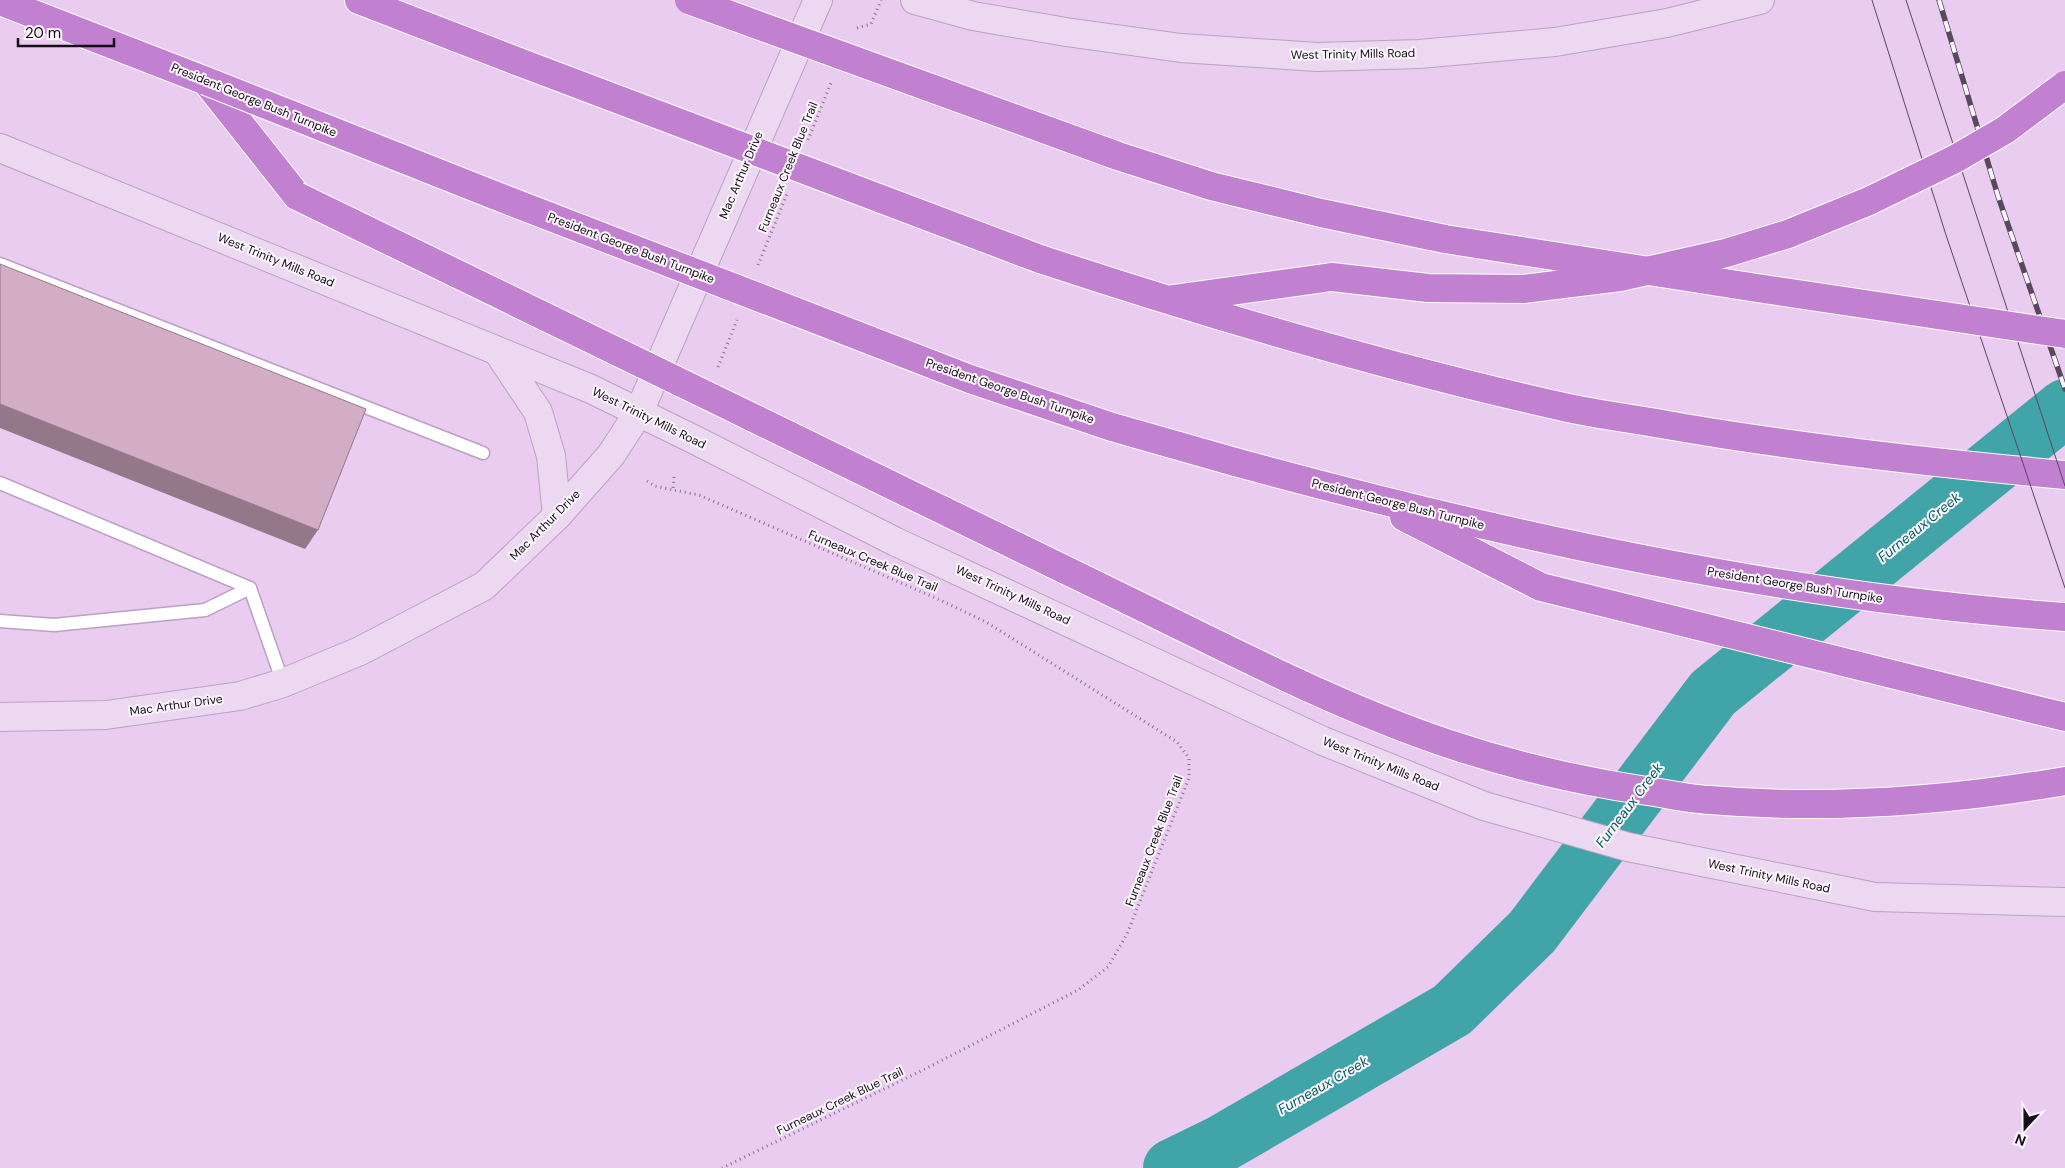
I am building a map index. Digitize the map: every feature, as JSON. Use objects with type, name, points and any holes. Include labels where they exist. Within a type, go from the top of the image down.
[{"type":"highway","points":[[359,0],[1040,259],[1164,300],[1388,363],[1570,408],[1746,439],[1978,467],[2065,475]]},
{"type":"highway","points":[[689,0],[1118,156],[1211,186],[1320,213],[1445,239],[2065,334]]},
{"type":"highway","name":"President George Bush Turnpike","points":[[0,1],[549,216],[970,378],[1112,426],[1365,498],[1526,535],[1759,581],[1878,598],[2065,617]]},
{"type":"highway","points":[[206,81],[297,196],[1260,665],[1359,709],[1446,743],[1532,768],[1610,785],[1708,800],[1806,805],[1890,801],[2014,790],[2065,781]]},
{"type":"highway","points":[[1164,300],[1332,278],[1428,288],[1523,289],[1620,277],[1726,253],[1788,234],[1878,197],[1954,159],[2005,130],[2065,85]]},
{"type":"highway","points":[[1365,498],[1542,587],[2065,717]]},
{"type":"main road","name":"Mac Arthur Drive","points":[[0,717],[106,715],[240,696],[283,683],[360,652],[484,586],[557,516],[611,455],[639,412],[818,0]]},
{"type":"main road","name":"West Trinity Mills Road","points":[[915,0],[973,16],[1085,35],[1181,48],[1317,57],[1419,54],[1554,42],[1667,23],[1760,0]]},
{"type":"main road","name":"West Trinity Mills Road","points":[[0,148],[591,389],[896,542],[1323,741],[1484,806],[1628,847],[1875,897],[2065,902]]},
{"type":"main road","points":[[498,352],[538,412],[551,456],[557,516]]},
{"type":"lane","points":[[0,264],[482,452]]},
{"type":"lane","points":[[0,483],[250,588],[283,683]]},
{"type":"lane","points":[[0,621],[54,625],[205,610],[250,588]]},
{"type":"path","points":[[854,31],[871,24],[881,0]]},
{"type":"path","name":"Furneaux Creek Blue Trail","points":[[806,144],[832,80]]},
{"type":"path","name":"Furneaux Creek Blue Trail","points":[[755,273],[788,190]]},
{"type":"path","points":[[715,373],[737,318]]},
{"type":"path","points":[[673,490],[674,477]]},
{"type":"path","name":"Furneaux Creek Blue Trail","points":[[647,481],[656,486],[698,495],[940,600],[986,622],[1177,742],[1189,758],[1189,778],[1127,934],[1108,967],[1078,990],[941,1062],[722,1168]]},
{"type":"building","points":[[0,264],[366,409],[318,530],[0,404]]},
{"type":"waterway","name":"Furneaux Creek","points":[[1172,1168],[1221,1144],[1452,1010],[1532,932],[1713,693],[2065,408]]},
{"type":"tram line","points":[[1872,0],[1946,235],[2065,588]]},
{"type":"tram line","points":[[1906,0],[2065,486]]},
{"type":"railway","points":[[1939,0],[1998,196],[2065,389]]}]
